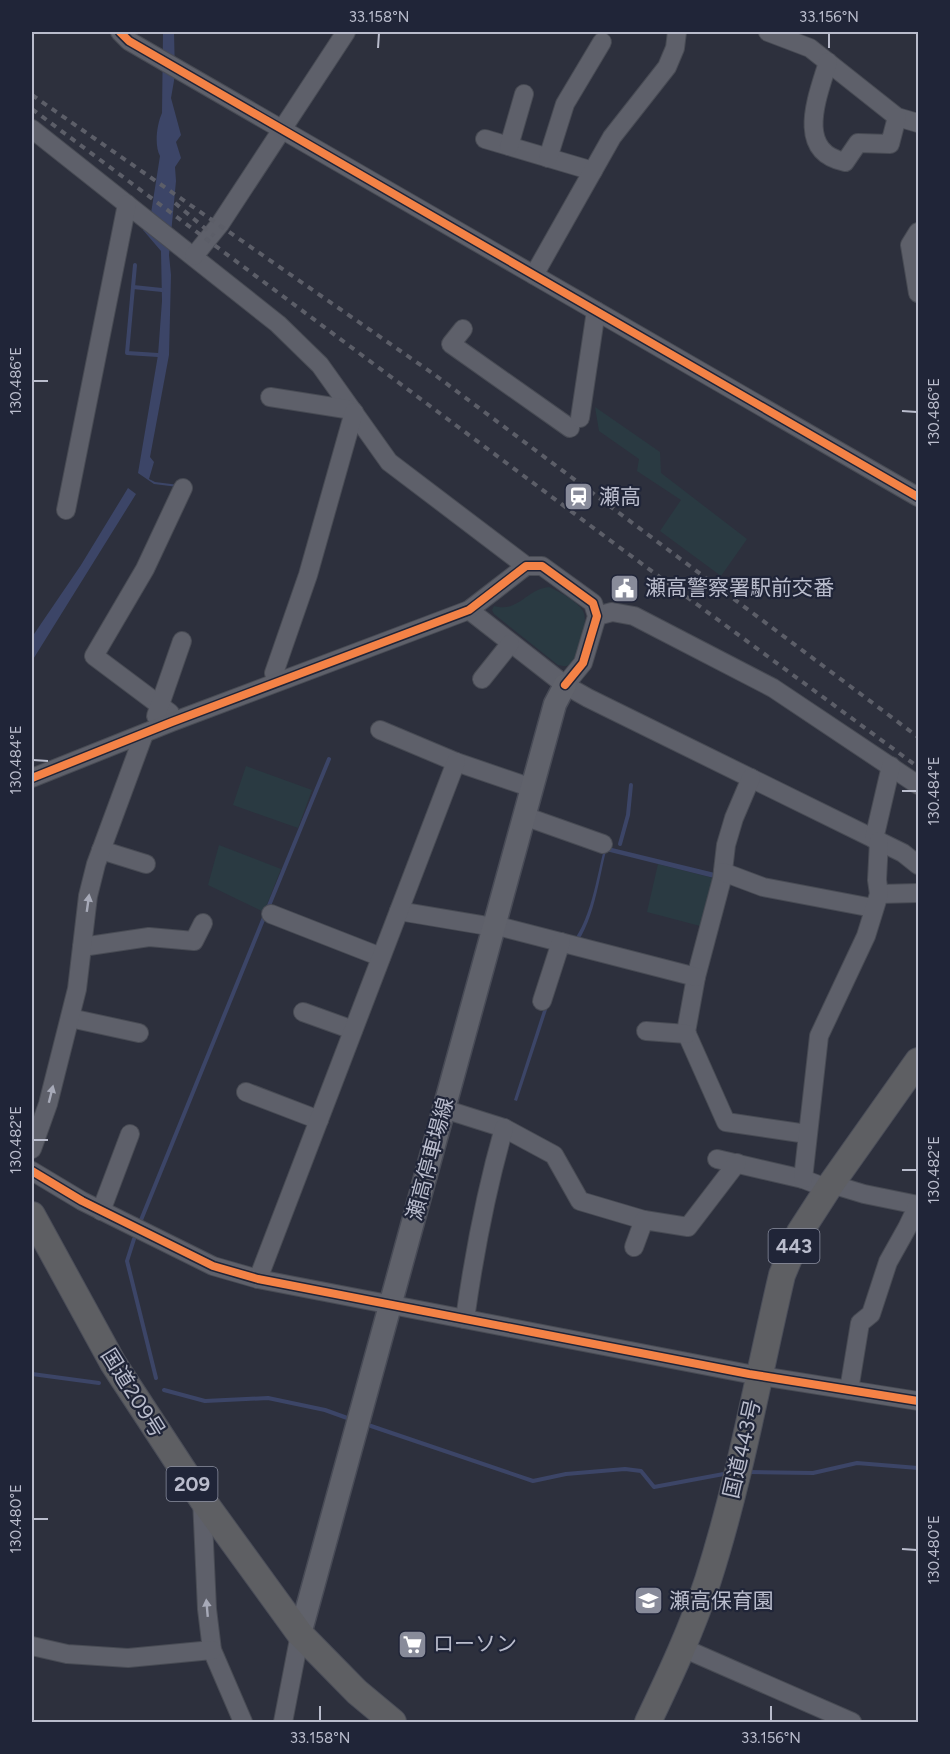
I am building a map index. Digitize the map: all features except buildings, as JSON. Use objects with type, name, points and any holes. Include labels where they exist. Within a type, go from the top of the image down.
[{"type":"highway","name":"国道443号","points":[[648,1722],[683,1648],[725,1526],[782,1275],[800,1232],[918,1060]]},
{"type":"highway","name":"国道209号","points":[[32,1215],[112,1363],[202,1499],[300,1634],[357,1692],[393,1722]]},
{"type":"main road","name":"瀬高停車場線","points":[[300,1634],[555,704],[566,685]]},
{"type":"street","points":[[120,32],[129,41],[918,497]]},
{"type":"street","points":[[194,256],[220,224],[346,32]]},
{"type":"street","points":[[534,275],[612,137],[667,67],[675,48],[677,32]]},
{"type":"street","points":[[768,32],[810,48],[897,117],[918,123]]},
{"type":"street","points":[[548,158],[565,104],[602,42]]},
{"type":"street","points":[[828,62],[812,116],[817,145],[833,160],[845,162],[858,143],[890,144],[897,117]]},
{"type":"street","points":[[508,146],[524,94]]},
{"type":"street","points":[[32,129],[278,324],[320,365],[389,462],[526,566],[542,566],[593,603],[597,616],[583,663],[566,685]]},
{"type":"street","points":[[485,139],[593,171]]},
{"type":"street","points":[[66,510],[127,204]]},
{"type":"street","points":[[918,232],[910,245],[918,293]]},
{"type":"street","points":[[463,329],[451,344],[575,423],[596,311]]},
{"type":"street","points":[[270,397],[353,411]]},
{"type":"street","points":[[274,672],[308,575],[353,411]]},
{"type":"street","points":[[182,641],[162,712],[94,656],[145,569],[183,488]]},
{"type":"street","points":[[32,778],[469,610],[526,566]]},
{"type":"street","points":[[469,610],[510,644],[566,685],[588,698],[903,853],[918,866]]},
{"type":"street","points":[[597,616],[612,612],[634,616],[773,688],[918,785]]},
{"type":"street","points":[[482,679],[510,644]]},
{"type":"street","points":[[380,729],[456,762],[532,788]]},
{"type":"street","points":[[32,1149],[48,1104],[77,989],[88,896],[101,850],[144,734]]},
{"type":"street","points":[[258,1279],[456,762]]},
{"type":"street","points":[[802,1179],[819,1036],[867,936],[876,901],[876,840],[891,766]]},
{"type":"street","points":[[751,778],[734,818],[726,845],[723,872],[696,977],[687,1034],[726,1122],[807,1134]]},
{"type":"street","points":[[524,816],[603,844]]},
{"type":"street","points":[[101,850],[146,864]]},
{"type":"street","points":[[723,872],[763,887],[876,901],[918,893]]},
{"type":"street","points":[[399,911],[494,926],[696,977]]},
{"type":"street","points":[[271,914],[381,957]]},
{"type":"street","points":[[82,947],[149,937],[194,942],[203,923]]},
{"type":"street","points":[[543,1001],[561,942]]},
{"type":"street","points":[[303,1012],[353,1030]]},
{"type":"street","points":[[70,1018],[139,1033]]},
{"type":"street","points":[[646,1031],[687,1034]]},
{"type":"street","points":[[246,1092],[319,1120]]},
{"type":"street","points":[[444,1109],[504,1128],[554,1155],[580,1201],[644,1220],[688,1227],[737,1163]]},
{"type":"street","points":[[465,1319],[489,1180],[504,1128]]},
{"type":"street","points":[[101,1211],[130,1134]]},
{"type":"street","points":[[717,1159],[918,1205],[908,1228],[892,1253],[871,1314],[860,1323],[849,1390]]},
{"type":"street","points":[[32,1171],[101,1211],[213,1266],[258,1279],[759,1375],[918,1401]]},
{"type":"street","points":[[634,1247],[644,1220]]},
{"type":"street","points":[[202,1499],[207,1608],[212,1650],[243,1722]]},
{"type":"street","points":[[283,1722],[300,1634]]},
{"type":"street","points":[[32,1646],[67,1654],[128,1658],[212,1650]]},
{"type":"street","points":[[683,1648],[852,1722]]},
{"type":"shaded area","points":[[595,407],[660,452],[661,473],[747,539],[721,576],[660,531],[681,500],[637,471],[639,459],[599,431]]},
{"type":"shaded area","points":[[549,587],[577,604],[585,616],[578,654],[568,666],[558,665],[492,610],[494,606],[516,604],[534,592]]},
{"type":"shaded area","points":[[246,766],[312,790],[298,828],[233,805]]},
{"type":"shaded area","points":[[219,845],[281,869],[264,912],[208,885]]},
{"type":"shaded area","points":[[658,864],[717,879],[704,927],[647,912]]},
{"type":"water","points":[[163,32],[174,32],[175,75],[171,98],[181,135],[176,142],[181,158],[175,167],[176,181],[169,255],[171,275],[169,355],[150,457],[154,462],[149,479],[179,485],[178,487],[154,484],[138,473],[158,355],[162,301],[161,251],[143,230],[149,226],[160,156],[157,140],[162,113]]},
{"type":"water","points":[[128,488],[136,494],[32,661],[32,637],[81,565]]},
{"type":"water","points":[[608,847],[719,874],[718,879],[606,851],[588,922],[574,947],[564,958],[517,1101],[514,1100],[561,955],[571,945],[585,920],[604,849]]},
{"type":"waterway","points":[[135,265],[127,353],[158,355]]},
{"type":"waterway","points":[[133,287],[162,290]]},
{"type":"waterway","points":[[268,908],[329,759]]},
{"type":"waterway","points":[[620,844],[628,815],[631,785]]},
{"type":"waterway","points":[[141,1220],[265,915]]},
{"type":"waterway","points":[[134,1239],[127,1261],[156,1378]]},
{"type":"waterway","points":[[32,1374],[99,1383]]},
{"type":"waterway","points":[[164,1390],[205,1401],[268,1398],[325,1410],[350,1419]]},
{"type":"waterway","points":[[371,1426],[533,1481],[566,1474],[625,1469],[641,1471],[654,1487],[729,1473]]},
{"type":"waterway","points":[[748,1472],[813,1473],[857,1463],[918,1468]]},
{"type":"railway","points":[[32,95],[435,375],[918,737]]},
{"type":"railway","points":[[32,109],[918,767]]},
{"type":"railway","points":[[175,203],[214,236]]},
{"type":"cycle path","points":[[120,32],[129,41],[918,497]]},
{"type":"cycle path","points":[[32,778],[172,722],[469,610],[526,566],[542,566],[593,603],[597,616],[583,663],[565,685]]},
{"type":"cycle path","points":[[32,1171],[82,1201],[213,1266],[258,1279],[749,1374],[918,1401]]},
{"type":"place","name":"瀬高","points":[[578,497]]},
{"type":"place","name":"瀬高警察署駅前交番","points":[[624,588]]},
{"type":"place","name":"瀬高保育園","points":[[648,1601]]},
{"type":"place","name":"ローソン","points":[[412,1644]]}]
